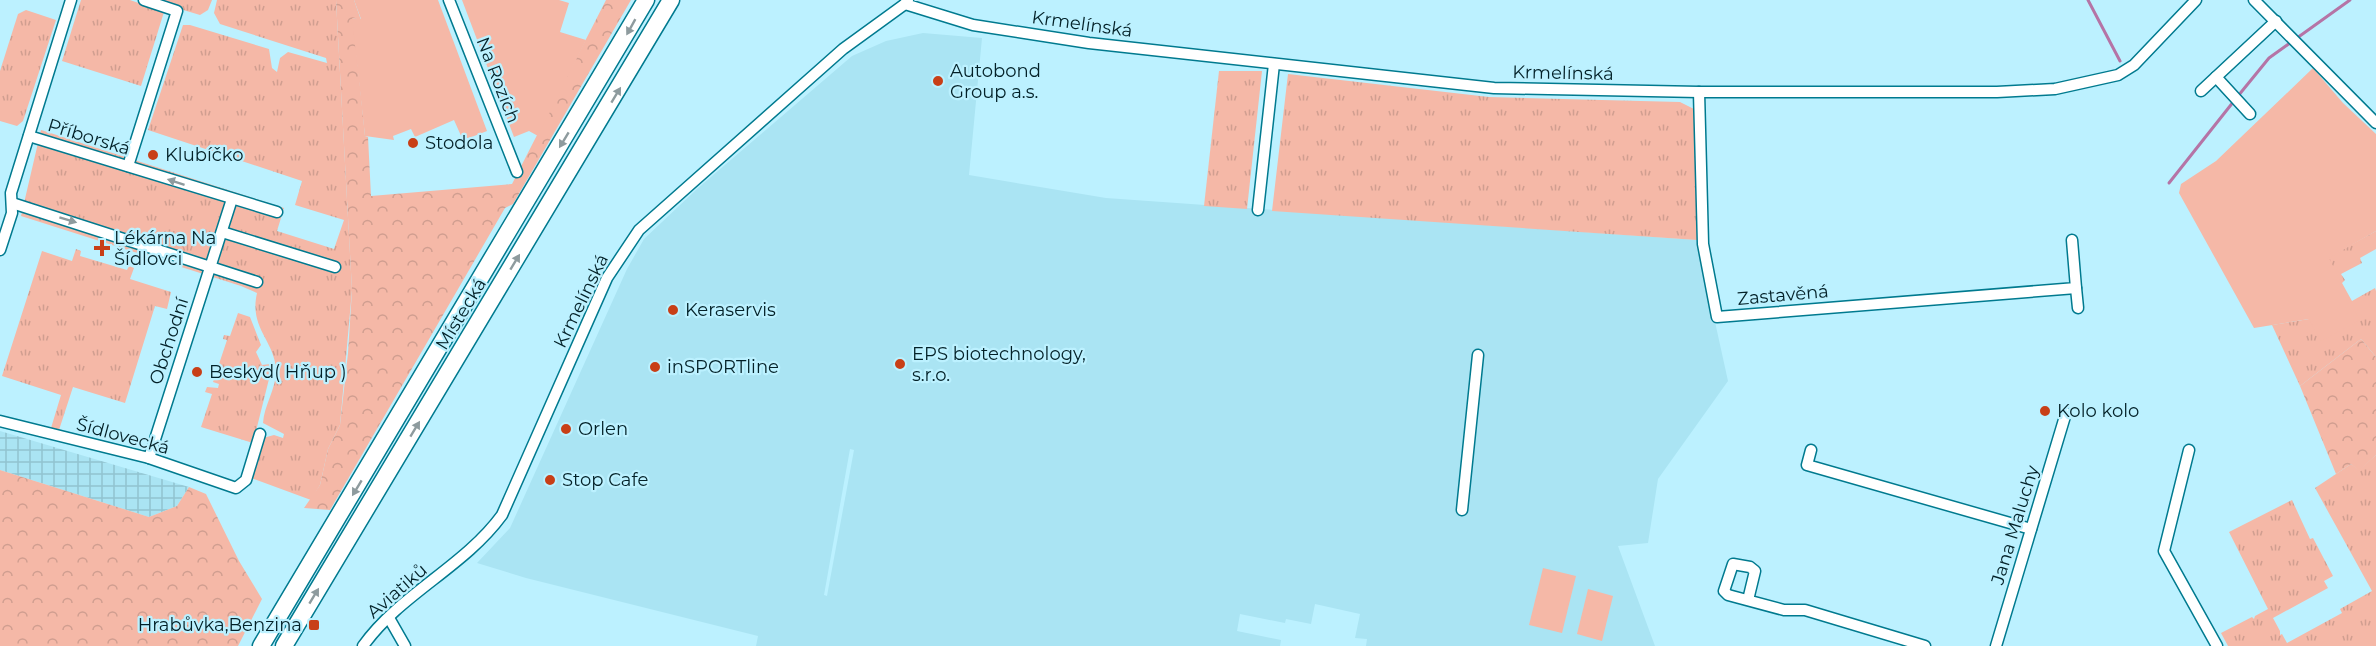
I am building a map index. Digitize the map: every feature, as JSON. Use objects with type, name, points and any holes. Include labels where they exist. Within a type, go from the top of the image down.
[{"type":"highway","name":"Místecká","points":[[261,646],[646,0]]},
{"type":"highway","name":"Místecká","points":[[284,646],[671,0]]},
{"type":"street","points":[[0,250],[12,213],[11,193],[71,0]]},
{"type":"street","points":[[128,166],[177,11],[144,0]]},
{"type":"street","name":"Na Rozích","points":[[449,0],[517,172]]},
{"type":"street","name":"Krmelínská","points":[[455,564],[494,526],[507,505],[607,278],[639,230],[835,55],[907,2],[973,25],[1089,42],[1274,64],[1494,88],[1699,92],[2055,89],[2118,75],[2134,65],[2196,0]]},
{"type":"street","points":[[2254,0],[2376,123]]},
{"type":"street","points":[[2200,92],[2276,21]]},
{"type":"street","points":[[1258,210],[1274,64]]},
{"type":"street","points":[[2216,77],[2250,114]]},
{"type":"street","name":"Zastavěná","points":[[1699,92],[1702,244],[1717,317],[2076,288]]},
{"type":"street","name":"Příborská","points":[[29,136],[277,212]]},
{"type":"street","name":"Obchodní","points":[[149,458],[232,200]]},
{"type":"street","points":[[12,203],[257,282]]},
{"type":"street","points":[[222,232],[335,267]]},
{"type":"street","points":[[2072,240],[2078,308]]},
{"type":"street","points":[[1462,510],[1478,355]]},
{"type":"street","name":"Jana Maluchy","points":[[1996,646],[2066,413]]},
{"type":"street","name":"Šídlovecká","points":[[0,421],[149,458],[236,488],[246,480],[260,434]]},
{"type":"street","points":[[1811,450],[1807,465],[2031,529]]},
{"type":"street","points":[[2189,450],[2164,551],[2217,646]]},
{"type":"street","name":"Aviatiků","points":[[363,646],[388,618],[455,564]]},
{"type":"street","points":[[1748,600],[1784,610],[1805,610],[1925,646]]},
{"type":"street","points":[[388,618],[405,646]]},
{"type":"shaded area","points":[[923,33],[982,38],[969,175],[1106,198],[1697,240],[1728,381],[1658,479],[1648,543],[1618,546],[1655,646],[1366,646],[1367,639],[1355,638],[1360,614],[1315,604],[1311,624],[1286,619],[1285,623],[1240,614],[1237,631],[1281,640],[1280,646],[756,646],[758,636],[526,578],[477,563],[510,528],[627,269],[644,239],[698,188],[852,56],[886,41]],"holes":[[[850,449],[854,450],[827,596],[824,595]]]},
{"type":"shaded area","points":[[0,431],[189,487],[177,506],[149,517],[0,470]]},
{"type":"green space","points":[[81,0],[130,0],[164,12],[141,86],[62,61]]},
{"type":"green space","points":[[150,0],[212,0],[208,10],[200,15]]},
{"type":"green space","points":[[217,0],[336,0],[352,290],[340,425],[328,449],[320,485],[311,500],[251,478],[263,438],[274,435],[283,438],[284,434],[263,423],[275,383],[276,369],[271,350],[256,316],[257,293],[21,216],[41,130],[284,208],[277,231],[334,249],[344,220],[295,205],[302,181],[148,130],[183,25],[190,25],[269,49],[272,68],[277,72],[280,58],[288,52],[327,63],[326,58],[220,24],[214,13]]},
{"type":"green space","points":[[336,0],[354,0],[361,20],[353,18],[365,136],[368,137],[371,196],[512,184],[606,0],[631,0],[513,204],[505,208],[330,510],[304,508],[320,485],[328,449],[340,425],[352,290]]},
{"type":"green space","points":[[354,0],[438,0],[487,131],[469,138],[462,138],[454,120],[415,137],[411,129],[393,136],[394,140],[365,136],[352,18],[361,19]]},
{"type":"green space","points":[[462,0],[559,0],[569,3],[560,32],[586,40],[538,136],[529,131],[514,137]]},
{"type":"green space","points":[[26,10],[56,20],[23,121],[17,126],[0,121],[0,71],[18,14]]},
{"type":"green space","points":[[2313,68],[2343,103],[2376,134],[2376,231],[2329,258],[2360,320],[2321,341],[2309,319],[2254,328],[2179,193],[2181,184],[2216,161]]},
{"type":"green space","points":[[1219,71],[1262,71],[1247,209],[1204,206]]},
{"type":"green space","points":[[1288,74],[1489,97],[1680,102],[1694,109],[1697,240],[1272,211]]},
{"type":"green space","points":[[2376,231],[2376,249],[2360,258],[2362,263],[2341,274],[2345,280],[2342,283],[2352,301],[2375,288],[2376,357],[2361,339],[2300,386],[2272,325],[2309,319],[2329,257]]},
{"type":"green space","points":[[76,249],[81,251],[80,256],[127,270],[129,266],[134,268],[130,279],[171,292],[167,309],[155,306],[125,403],[73,387],[59,430],[51,428],[61,395],[2,376],[42,251],[72,261]]},
{"type":"green space","points":[[238,313],[250,317],[261,345],[256,352],[262,365],[270,364],[271,371],[253,443],[201,427],[212,394],[205,392],[207,387],[218,388],[219,384],[213,382],[227,340],[223,339],[224,335],[230,336]]},
{"type":"green space","points":[[2361,339],[2376,357],[2376,455],[2359,471],[2351,464],[2336,474],[2300,386]]},
{"type":"green space","points":[[2376,455],[2376,646],[2228,646],[2221,633],[2252,617],[2254,619],[2255,616],[2268,609],[2229,532],[2292,500],[2310,539],[2313,538],[2333,576],[2324,581],[2328,588],[2273,618],[2280,635],[2282,634],[2287,643],[2342,613],[2340,609],[2372,591],[2315,488],[2351,464],[2359,470]]},
{"type":"green space","points":[[0,470],[149,517],[177,506],[189,487],[206,494],[239,561],[262,599],[238,646],[0,646]]},
{"type":"green space","points":[[1543,568],[1576,576],[1562,633],[1529,625]]},
{"type":"green space","points":[[1588,589],[1613,596],[1602,641],[1577,634]]},
{"type":"waterway","points":[[2088,0],[2120,61]]},
{"type":"waterway","points":[[2238,96],[2269,58],[2350,0]]},
{"type":"waterway","points":[[2169,183],[2234,101]]},
{"type":"place","name":"Autobond Group a.s.","points":[[938,81]]},
{"type":"place","name":"Stodola","points":[[413,143]]},
{"type":"place","name":"Klubíčko","points":[[153,155]]},
{"type":"place","name":"Lékárna Na Šídlovci","points":[[102,248]]},
{"type":"place","name":"Keraservis","points":[[673,310]]},
{"type":"place","name":"EPS biotechnology, s.r.o.","points":[[900,364]]},
{"type":"place","name":"inSPORTline","points":[[655,367]]},
{"type":"place","name":"Beskyd( Hňup )","points":[[197,372]]},
{"type":"place","name":"Kolo kolo","points":[[2045,411]]},
{"type":"place","name":"Orlen","points":[[566,429]]},
{"type":"place","name":"Stop Cafe","points":[[550,480]]},
{"type":"place","name":"Hrabůvka,Benzina","points":[[314,625]]}]
